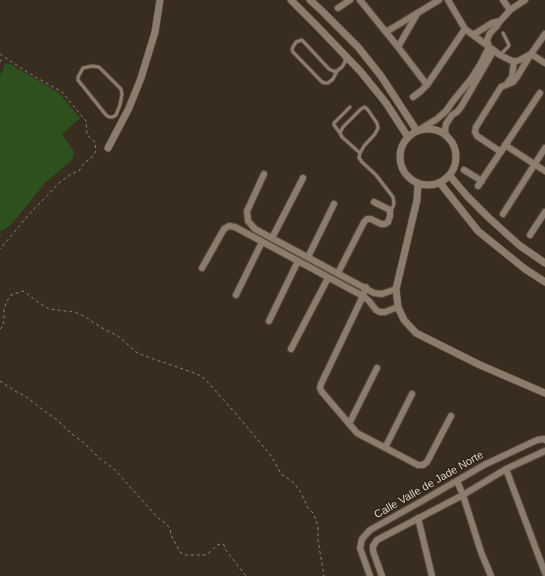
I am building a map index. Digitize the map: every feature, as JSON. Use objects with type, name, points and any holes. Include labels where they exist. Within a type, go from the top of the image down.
[{"type":"street","points":[[108,148],[129,108],[141,78],[155,32],[160,0]]},
{"type":"street","points":[[291,0],[361,72],[386,103],[408,137]]},
{"type":"street","points":[[310,0],[358,47],[420,130]]},
{"type":"street","points":[[338,8],[350,0]]},
{"type":"street","points":[[360,0],[398,46],[427,85]]},
{"type":"street","points":[[386,32],[440,0]]},
{"type":"street","points":[[448,0],[465,29],[500,55],[514,61],[520,60],[531,54]]},
{"type":"street","points":[[503,0],[510,10]]},
{"type":"street","points":[[492,48],[487,42],[487,37],[510,10],[525,0]]},
{"type":"street","points":[[398,46],[418,13]]},
{"type":"street","points":[[473,35],[492,23],[500,21]]},
{"type":"street","points":[[413,97],[427,85],[465,29]]},
{"type":"street","points":[[501,152],[477,136],[475,132],[476,127],[501,87],[513,82],[545,34]]},
{"type":"street","points":[[420,130],[438,130],[446,135],[456,149],[457,158],[455,167],[450,176],[440,183],[429,186],[418,184],[408,178],[402,169],[399,158],[402,146],[408,137],[437,119],[446,111],[471,80],[492,48]]},
{"type":"street","points":[[446,135],[446,124],[461,107],[492,48]]},
{"type":"street","points":[[531,54],[545,63]]},
{"type":"street","points":[[507,84],[512,77],[514,61]]},
{"type":"street","points":[[464,170],[480,184],[540,93]]},
{"type":"street","points":[[446,111],[452,116]]},
{"type":"street","points":[[505,145],[545,172]]},
{"type":"street","points":[[503,214],[545,148]]},
{"type":"street","points":[[264,174],[247,211],[248,221],[255,229],[366,287],[374,293],[382,294],[396,289]]},
{"type":"street","points":[[450,176],[488,217],[519,245],[545,263]]},
{"type":"street","points":[[272,238],[303,178]]},
{"type":"street","points":[[440,183],[478,231],[525,269],[545,282]]},
{"type":"street","points":[[418,184],[417,200],[396,289],[398,307],[404,320],[416,333],[480,365],[545,393]]},
{"type":"street","points":[[338,273],[364,222],[371,219],[381,224],[388,222],[391,213],[390,210],[374,202]]},
{"type":"street","points":[[308,257],[334,204]]},
{"type":"street","points":[[530,235],[545,212]]},
{"type":"street","points":[[202,268],[224,229],[229,226],[235,227],[363,296],[369,300],[376,310],[380,312],[385,312],[398,307]]},
{"type":"street","points":[[236,295],[262,242]]},
{"type":"street","points":[[269,321],[298,261]]},
{"type":"street","points":[[291,349],[328,278]]},
{"type":"street","points":[[366,287],[321,384],[320,388],[322,392],[357,433],[418,465],[423,465],[427,462],[451,416]]},
{"type":"street","points":[[349,424],[377,368]]},
{"type":"street","points":[[385,448],[412,394]]},
{"type":"street","name":"Calle Valle de Jade Norte","points":[[362,539],[370,530],[484,465],[537,440],[545,440]]},
{"type":"street","name":"Calle Valle de Jade Norte","points":[[373,546],[377,540],[506,469],[545,451]]},
{"type":"street","points":[[506,469],[545,574]]},
{"type":"street","points":[[456,481],[491,576]]},
{"type":"street","points":[[418,518],[432,576]]},
{"type":"street","points":[[370,576],[360,548],[362,539],[373,546],[373,551],[382,576]]},
{"type":"lane","points":[[500,55],[509,45],[503,33]]},
{"type":"lane","points":[[337,71],[329,69],[302,40],[296,42],[292,49],[293,52],[322,82],[325,83],[328,83],[333,79],[337,71],[342,67],[345,62],[344,54]]},
{"type":"lane","points":[[92,66],[102,69],[121,89],[122,94],[120,105],[116,115],[109,117],[106,115],[78,80],[83,68],[92,66]]},
{"type":"lane","points":[[120,105],[129,108]]},
{"type":"lane","points":[[350,107],[334,123],[334,125],[342,137],[360,153]]},
{"type":"lane","points":[[340,133],[343,127],[361,109],[365,107],[377,123],[378,128],[375,134],[364,146],[360,153],[360,158],[362,162],[376,175],[393,197],[394,204],[391,213]]},
{"type":"path","points":[[0,54],[27,72],[62,92],[86,121],[87,135],[95,142],[96,151],[92,157],[83,164],[79,171],[71,174],[59,183],[32,211],[0,249]]},
{"type":"path","points":[[0,62],[4,56]]},
{"type":"path","points":[[0,330],[4,318],[6,303],[11,295],[24,291],[49,308],[74,312],[82,316],[118,336],[136,352],[197,374],[205,379],[272,457],[281,474],[294,483],[300,491],[308,508],[313,513],[318,527],[318,540],[324,576]]},
{"type":"path","points":[[0,308],[4,309]]},
{"type":"path","points":[[0,381],[25,396],[56,419],[98,457],[115,470],[157,517],[166,523],[170,528],[171,535],[180,552],[185,555],[205,555],[217,545],[224,545],[225,549],[246,576]]},
{"type":"green space","points":[[5,63],[10,64],[58,92],[80,118],[62,134],[73,150],[74,155],[72,160],[45,183],[11,225],[0,232],[0,75]]}]
